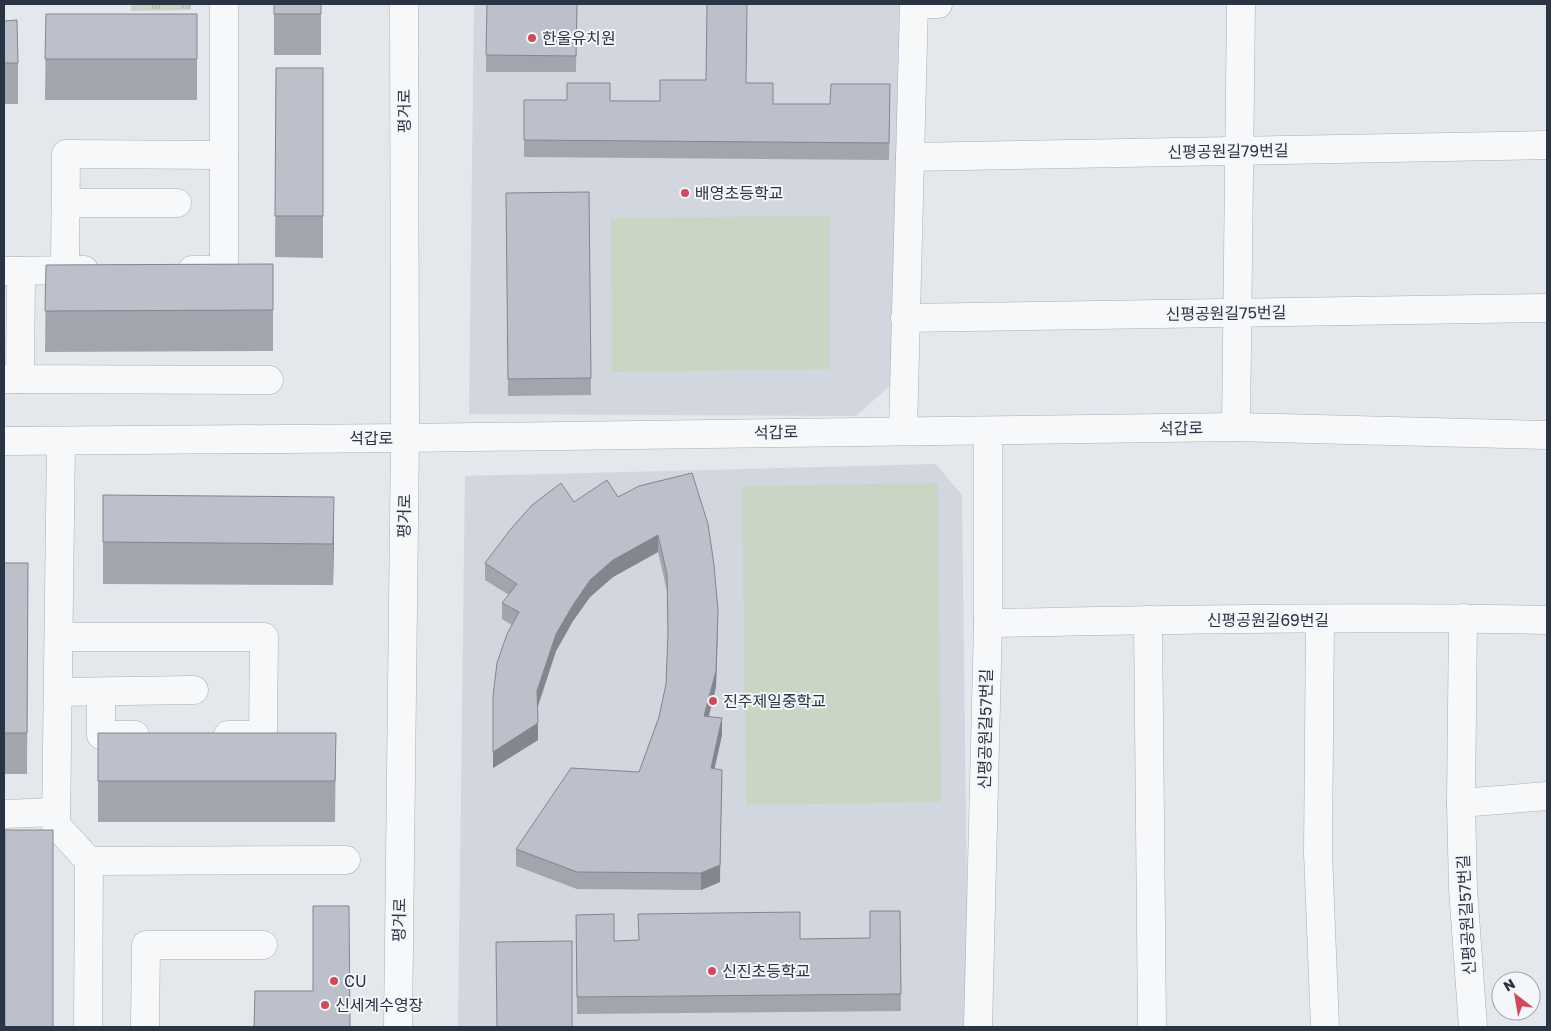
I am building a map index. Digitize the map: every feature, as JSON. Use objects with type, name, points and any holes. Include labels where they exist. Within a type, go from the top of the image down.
[{"type":"street","points":[[165,270],[224,270],[224,4]]},
{"type":"street","name":"평거로","points":[[398,1027],[406,438],[404,4]]},
{"type":"street","points":[[902,430],[914,4],[938,4]]},
{"type":"street","points":[[1236,427],[1241,4]]},
{"type":"street","name":"신평공원길79번길","points":[[910,157],[1547,145]]},
{"type":"street","points":[[65,270],[66,154],[224,155]]},
{"type":"street","points":[[66,203],[177,203]]},
{"type":"street","points":[[105,270],[12,271],[12,379],[269,380]]},
{"type":"street","name":"신평공원길75번길","points":[[905,318],[1547,308]]},
{"type":"street","name":"석갑로","points":[[4,441],[406,438],[1236,427],[1547,435]]},
{"type":"street","name":"신평공원길57번길","points":[[978,1027],[988,623],[988,431]]},
{"type":"street","points":[[61,441],[56,825],[89,861],[88,1027]]},
{"type":"street","name":"신평공원길57번길","points":[[1464,618],[1461,803],[1463,889],[1473,1027]]},
{"type":"street","name":"신평공원길69번길","points":[[988,623],[1464,618],[1547,620]]},
{"type":"street","points":[[1320,619],[1318,853],[1325,1027]]},
{"type":"street","points":[[1148,620],[1152,1027]]},
{"type":"street","points":[[59,637],[264,637],[264,735],[206,735]]},
{"type":"street","points":[[58,692],[194,690]]},
{"type":"street","points":[[101,692],[101,735],[158,735]]},
{"type":"street","points":[[1461,803],[1547,796]]},
{"type":"street","points":[[4,814],[56,812]]},
{"type":"street","points":[[89,861],[346,860]]},
{"type":"street","points":[[145,1027],[146,945],[263,945]]},
{"type":"shaded area","name":"배영초등학교","points":[[474,4],[902,4],[894,382],[856,416],[469,414]]},
{"type":"shaded area","name":"진주제일중학교","points":[[936,464],[962,495],[967,906],[965,1027],[458,1027],[465,476]]},
{"type":"green space","points":[[131,4],[191,4],[191,10],[131,11]]},
{"type":"green space","points":[[830,216],[830,369],[612,372],[611,218]]},
{"type":"green space","points":[[938,483],[941,802],[746,805],[742,486]]},
{"type":"building","points":[[274,4],[321,4],[321,14],[274,14]]},
{"type":"building","name":"한울유치원","points":[[487,4],[577,4],[576,56],[486,55]]},
{"type":"building","points":[[707,4],[747,4],[746,83],[773,83],[773,104],[830,104],[831,84],[890,84],[889,143],[524,140],[524,100],[567,100],[567,83],[610,83],[610,101],[660,101],[660,80],[706,80]]},
{"type":"building","points":[[46,14],[197,14],[197,59],[45,59]]},
{"type":"building","points":[[17,20],[18,63],[4,63],[4,21]]},
{"type":"building","points":[[276,68],[323,68],[323,216],[275,216]]},
{"type":"building","points":[[589,192],[591,378],[508,379],[506,193]]},
{"type":"building","points":[[273,264],[273,310],[45,311],[46,265]]},
{"type":"building","points":[[692,473],[708,524],[718,611],[716,671],[704,716],[722,718],[711,768],[722,770],[720,865],[701,873],[577,872],[516,849],[571,768],[639,772],[659,717],[666,684],[668,633],[667,574],[658,535],[613,560],[590,580],[556,634],[537,691],[538,723],[493,752],[493,696],[497,663],[507,634],[519,612],[502,603],[517,584],[485,563],[532,505],[561,483],[574,502],[607,480],[618,497],[639,486]]},
{"type":"building","points":[[103,495],[334,497],[333,544],[103,542]]},
{"type":"building","points":[[4,563],[28,563],[27,733],[4,733]]},
{"type":"building","points":[[98,733],[336,733],[335,781],[98,781]]},
{"type":"building","points":[[5,830],[53,830],[53,1027],[5,1027]]},
{"type":"building","points":[[313,906],[349,906],[350,1027],[254,1027],[255,991],[313,991]]},
{"type":"building","points":[[870,911],[900,911],[901,994],[577,997],[576,915],[614,914],[614,941],[639,940],[638,914],[800,912],[800,939],[870,938]]},
{"type":"building","points":[[572,941],[572,1027],[497,1027],[496,942]]},
{"type":"place","name":"한울유치원","points":[[532,38]]},
{"type":"place","name":"배영초등학교","points":[[685,193]]},
{"type":"place","name":"진주제일중학교","points":[[713,701]]},
{"type":"place","name":"신진초등학교","points":[[712,971]]},
{"type":"place","name":"CU","points":[[334,981]]},
{"type":"place","name":"신세계수영장","points":[[325,1005]]}]
